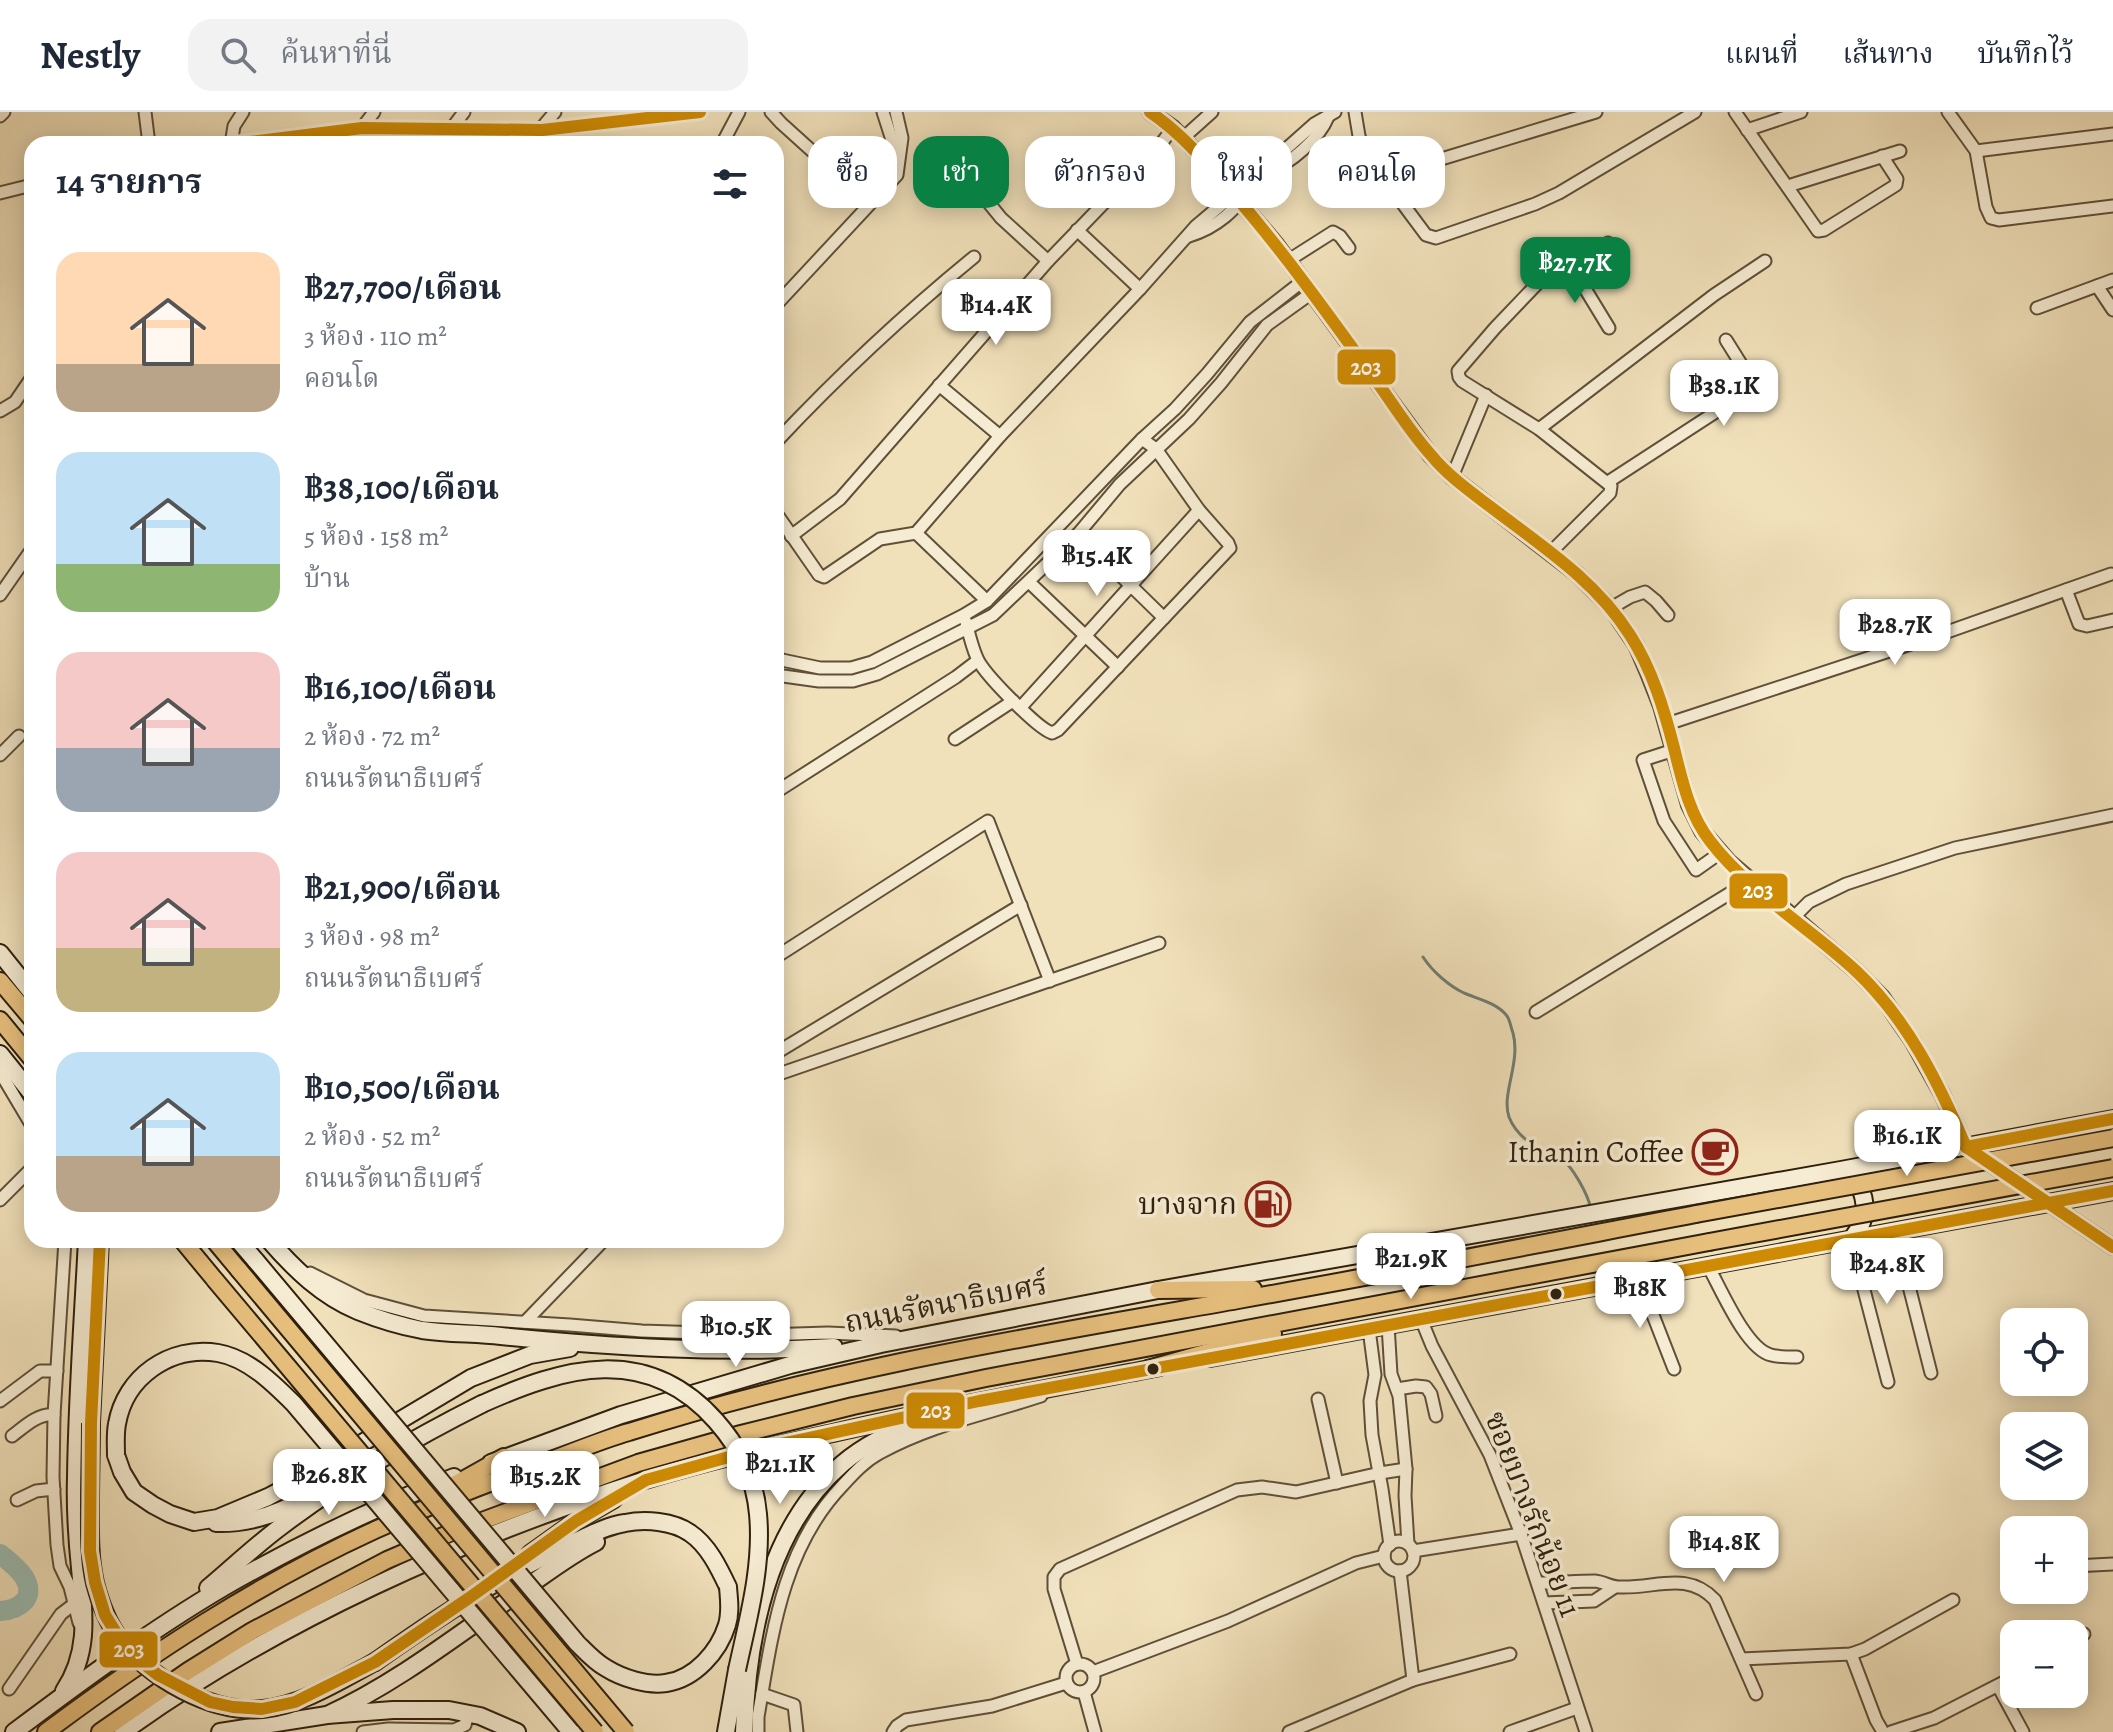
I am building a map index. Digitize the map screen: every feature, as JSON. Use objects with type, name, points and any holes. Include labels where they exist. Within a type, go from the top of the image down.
[{"type":"main road","points":[[0,953],[24,983]]},
{"type":"main road","points":[[0,981],[24,1010]]},
{"type":"main road","points":[[0,1020],[24,1049]]},
{"type":"main road","points":[[0,1054],[24,1084]]},
{"type":"main road","name":"ถนนรัตนาธิเบศร์","points":[[15,1732],[58,1699],[225,1587],[364,1515],[504,1457],[621,1415],[790,1365],[914,1337],[1158,1290],[2113,1119]]},
{"type":"main road","name":"ถนนรัตนาธิเบศร์","points":[[46,1732],[93,1696],[235,1603],[372,1531],[626,1432],[731,1402],[975,1346],[2113,1138]]},
{"type":"main road","points":[[100,1732],[252,1631],[374,1567],[455,1531],[638,1463],[741,1434],[1002,1375],[2113,1168]]},
{"type":"main road","points":[[1841,1170],[1855,1179],[1863,1193],[1863,1221],[1851,1240]]},
{"type":"main road","points":[[123,1732],[168,1700],[247,1652],[336,1605],[473,1543],[646,1480],[754,1450],[979,1401],[2113,1191]]},
{"type":"main road","points":[[58,1699],[71,1681],[78,1663],[85,1613],[76,1478],[87,1248]]},
{"type":"main road","points":[[100,1248],[91,1423],[90,1551],[95,1582],[105,1615],[134,1656],[158,1675],[198,1697],[233,1707],[262,1709],[295,1702],[331,1685],[375,1662],[576,1521],[646,1480]]},
{"type":"main road","points":[[189,1248],[595,1732]]},
{"type":"main road","points":[[221,1248],[626,1732]]},
{"type":"main road","points":[[245,1248],[256,1261],[577,1643],[604,1667],[644,1682],[667,1683],[687,1675],[705,1663],[723,1634],[730,1607],[728,1587],[706,1548],[689,1532],[649,1521],[601,1529],[507,1575],[469,1598]]},
{"type":"main road","points":[[277,1248],[305,1277],[332,1298],[385,1320],[422,1330],[591,1344],[719,1350],[881,1344]]},
{"type":"main road","points":[[1158,1290],[1303,1288]]},
{"type":"main road","points":[[1148,1369],[1371,1306]]},
{"type":"main road","points":[[194,1522],[230,1514],[300,1480],[471,1378],[530,1355],[591,1344]]},
{"type":"main road","points":[[571,1732],[294,1404],[273,1383],[241,1361],[218,1353],[196,1353],[171,1357],[146,1371],[128,1392],[117,1424],[116,1455],[134,1492],[170,1514],[194,1522],[244,1522],[269,1516],[296,1504],[367,1467],[436,1427],[518,1388],[549,1377],[614,1369],[638,1372],[679,1389],[712,1416],[736,1445],[754,1487],[758,1513],[758,1568],[726,1732]]},
{"type":"main road","points":[[744,1732],[754,1639],[768,1579],[806,1502],[843,1463],[865,1446],[921,1420],[979,1401]]},
{"type":"main road","points":[[372,1531],[504,1457]]},
{"type":"main road","points":[[171,1621],[282,1525],[367,1467]]},
{"type":"main road","points":[[327,1715],[384,1685],[593,1543],[649,1521]]},
{"type":"main road","points":[[220,1732],[258,1729],[327,1715],[449,1710],[480,1716],[517,1732]]},
{"type":"street","points":[[145,112],[148,136]]},
{"type":"street","points":[[233,136],[234,126],[243,112]]},
{"type":"street","points":[[362,128],[374,112]]},
{"type":"street","points":[[445,136],[464,112]]},
{"type":"street","points":[[536,136],[555,112]]},
{"type":"street","points":[[295,136],[362,128],[542,130],[700,112]]},
{"type":"street","points":[[726,136],[739,112]]},
{"type":"street","points":[[771,112],[808,147]]},
{"type":"street","points":[[883,112],[892,140],[899,150]]},
{"type":"street","points":[[784,296],[897,175],[902,138],[896,112]]},
{"type":"street","points":[[1150,112],[1191,147]]},
{"type":"street","points":[[791,536],[840,499],[1048,261],[1152,153],[1212,112]]},
{"type":"street","points":[[1355,112],[1359,136]]},
{"type":"street","points":[[1445,158],[1596,112]]},
{"type":"street","points":[[1406,208],[1426,235],[1440,237],[1559,193],[1695,112]]},
{"type":"street","points":[[1735,112],[1820,232],[1896,185],[1897,179],[1882,156]]},
{"type":"street","points":[[1747,130],[1801,112]]},
{"type":"street","points":[[1948,112],[1976,151],[1986,207],[1989,216],[1996,220],[2113,206]]},
{"type":"street","points":[[1292,158],[1322,131],[1332,115]]},
{"type":"street","points":[[330,136],[333,131]]},
{"type":"street","points":[[1976,151],[2113,134]]},
{"type":"street","points":[[1788,186],[1900,151]]},
{"type":"street","points":[[0,193],[24,187]]},
{"type":"street","points":[[993,208],[1048,261]]},
{"type":"street","points":[[784,525],[819,575],[824,577],[880,539],[916,533],[1000,436],[1196,226],[1224,208]]},
{"type":"street","points":[[1246,208],[1313,292],[1431,456],[1452,477],[1581,578],[1611,608],[1636,645],[1657,695],[1689,805],[1702,831],[1720,853],[1855,970],[1889,1006],[1942,1094],[1966,1147],[2113,1247]]},
{"type":"street","points":[[1077,230],[1140,289]]},
{"type":"street","points":[[1289,260],[1333,232],[1349,248]]},
{"type":"street","points":[[1550,553],[1610,493],[1611,486],[1539,429],[1460,379],[1458,374],[1460,367],[1538,283],[1608,243]]},
{"type":"street","points":[[784,434],[916,304],[974,257]]},
{"type":"street","points":[[1539,429],[1714,295],[1765,261]]},
{"type":"street","points":[[1570,264],[1609,328]]},
{"type":"street","points":[[784,660],[820,668],[851,668],[872,662],[987,601],[1142,439],[1175,409],[1250,322],[1304,280]]},
{"type":"street","points":[[2037,308],[2113,280]]},
{"type":"street","points":[[2097,286],[2113,310]]},
{"type":"street","points":[[784,676],[819,681],[853,681],[877,674],[993,615],[1078,534],[1120,484],[1189,419],[1267,325],[1313,292]]},
{"type":"street","points":[[1608,482],[1748,391],[1752,386],[1751,380],[1726,340]]},
{"type":"street","points":[[939,385],[1000,436]]},
{"type":"street","points":[[0,411],[15,402],[24,389]]},
{"type":"street","points":[[1452,477],[1486,395]]},
{"type":"street","points":[[964,615],[977,661],[1044,731],[1052,733],[1058,730],[1230,548],[1156,449],[1142,439]]},
{"type":"street","points":[[955,739],[1017,704],[1087,635],[1199,510]]},
{"type":"street","points":[[916,533],[987,601]]},
{"type":"street","points":[[1078,534],[1164,618]]},
{"type":"street","points":[[0,595],[24,560]]},
{"type":"street","points":[[1667,724],[1947,632],[2111,574]]},
{"type":"street","points":[[1029,582],[1118,667]]},
{"type":"street","points":[[2066,590],[2079,624],[2087,626],[2113,620]]},
{"type":"street","points":[[1611,608],[1645,592],[1668,615]]},
{"type":"street","points":[[784,787],[977,661]]},
{"type":"street","points":[[0,755],[19,736]]},
{"type":"street","points":[[1674,750],[1643,760],[1664,821],[1696,870],[1720,853]]},
{"type":"street","points":[[1793,918],[1809,902],[1846,884],[1955,848],[2113,815]]},
{"type":"street","points":[[784,952],[988,821],[1050,981]]},
{"type":"street","points":[[1536,1012],[1750,881]]},
{"type":"street","points":[[784,1048],[1021,905]]},
{"type":"street","points":[[784,1072],[1159,943]]},
{"type":"street","points":[[2,1081],[24,1114]]},
{"type":"street","points":[[0,1200],[24,1176]]},
{"type":"street","points":[[1895,1231],[1931,1373]]},
{"type":"street","points":[[1851,1240],[1888,1382]]},
{"type":"street","points":[[65,1248],[54,1415],[54,1489],[60,1566],[70,1587],[83,1639]]},
{"type":"street","points":[[278,1248],[317,1277],[364,1300],[424,1316],[657,1332],[914,1337]]},
{"type":"street","points":[[525,1322],[596,1248]]},
{"type":"street","points":[[1708,1266],[1748,1338],[1768,1355],[1797,1357]]},
{"type":"street","points":[[1639,1279],[1674,1369]]},
{"type":"street","name":"ซอยบางรักน้อย 11","points":[[1421,1319],[1432,1346],[1490,1455],[1538,1583],[1586,1732]]},
{"type":"street","points":[[1369,1329],[1375,1375],[1370,1401],[1372,1435],[1380,1473],[1387,1550],[1385,1561],[1391,1569],[1400,1571],[1412,1564],[1405,1496],[1406,1469],[1397,1389],[1391,1374],[1388,1325]]},
{"type":"street","points":[[0,1401],[40,1371],[57,1371]]},
{"type":"street","points":[[758,1732],[758,1717],[778,1611],[789,1574],[813,1520],[858,1469],[877,1454],[927,1431],[1088,1381]]},
{"type":"street","points":[[1397,1389],[1426,1387],[1431,1394],[1436,1416]]},
{"type":"street","points":[[1318,1399],[1337,1483]]},
{"type":"street","points":[[12,1436],[36,1418],[54,1415]]},
{"type":"street","points":[[1077,1664],[1054,1589],[1054,1577],[1060,1569],[1237,1490],[1262,1487],[1296,1492],[1406,1469]]},
{"type":"street","points":[[17,1500],[36,1491],[54,1489]]},
{"type":"street","points":[[1093,1672],[1228,1621],[1399,1542],[1411,1548],[1521,1534]]},
{"type":"street","points":[[2088,1565],[2113,1564]]},
{"type":"street","points":[[1400,1571],[1413,1680]]},
{"type":"street","points":[[1538,1583],[1599,1581],[1615,1587],[1672,1582],[1705,1590],[1715,1600],[1756,1694]]},
{"type":"street","points":[[1544,1603],[1594,1601],[1615,1587]]},
{"type":"street","points":[[1741,1659],[1851,1654],[1953,1600]]},
{"type":"street","points":[[9,1689],[61,1614],[74,1604]]},
{"type":"street","points":[[1289,1732],[1413,1680],[1510,1654]]},
{"type":"street","points":[[1851,1654],[1883,1732]]},
{"type":"street","points":[[1077,1664],[1088,1666],[1093,1672],[1093,1682],[1084,1692],[1073,1691],[1066,1683],[1068,1669],[1077,1664]]},
{"type":"street","points":[[893,1732],[906,1720],[1009,1702],[1066,1683]]},
{"type":"street","points":[[1891,1732],[1934,1718],[1998,1686],[2023,1732]]},
{"type":"street","points":[[1084,1692],[1095,1732]]},
{"type":"street","points":[[762,1694],[794,1705],[797,1732]]},
{"type":"street","points":[[1510,1732],[1577,1708]]},
{"type":"street","points":[[363,1732],[388,1729],[454,1730],[465,1725],[468,1714]]},
{"type":"waterway","points":[[1423,957],[1436,973],[1453,986],[1493,1005],[1507,1016],[1515,1044],[1507,1098],[1509,1117],[1525,1139],[1570,1167],[1591,1209]]},
{"type":"waterway","points":[[0,1554],[22,1574],[28,1591],[24,1602],[0,1611]]},
{"type":"transit line","name":"203","points":[[298,136],[362,128],[542,130],[700,112]]},
{"type":"transit line","name":"203","points":[[1150,112],[1196,152],[1254,219],[1438,463],[1585,581],[1616,616],[1638,648],[1651,675],[1687,796],[1703,831],[1743,877],[1856,971],[1891,1010],[1920,1053],[1966,1147]]},
{"type":"transit line","name":"203","points":[[1966,1147],[2113,1119]]},
{"type":"transit line","name":"203","points":[[1966,1147],[2113,1247]]},
{"type":"transit line","name":"203","points":[[100,1248],[91,1423],[90,1551],[105,1615],[134,1656],[158,1675],[210,1702],[262,1709],[295,1702],[375,1662],[576,1521],[646,1480],[754,1450],[979,1401],[2113,1191]]},
{"type":"place","name":"Ithanin Coffee","points":[[1715,1152]]},
{"type":"place","name":"บางจาก","points":[[1268,1204]]}]
